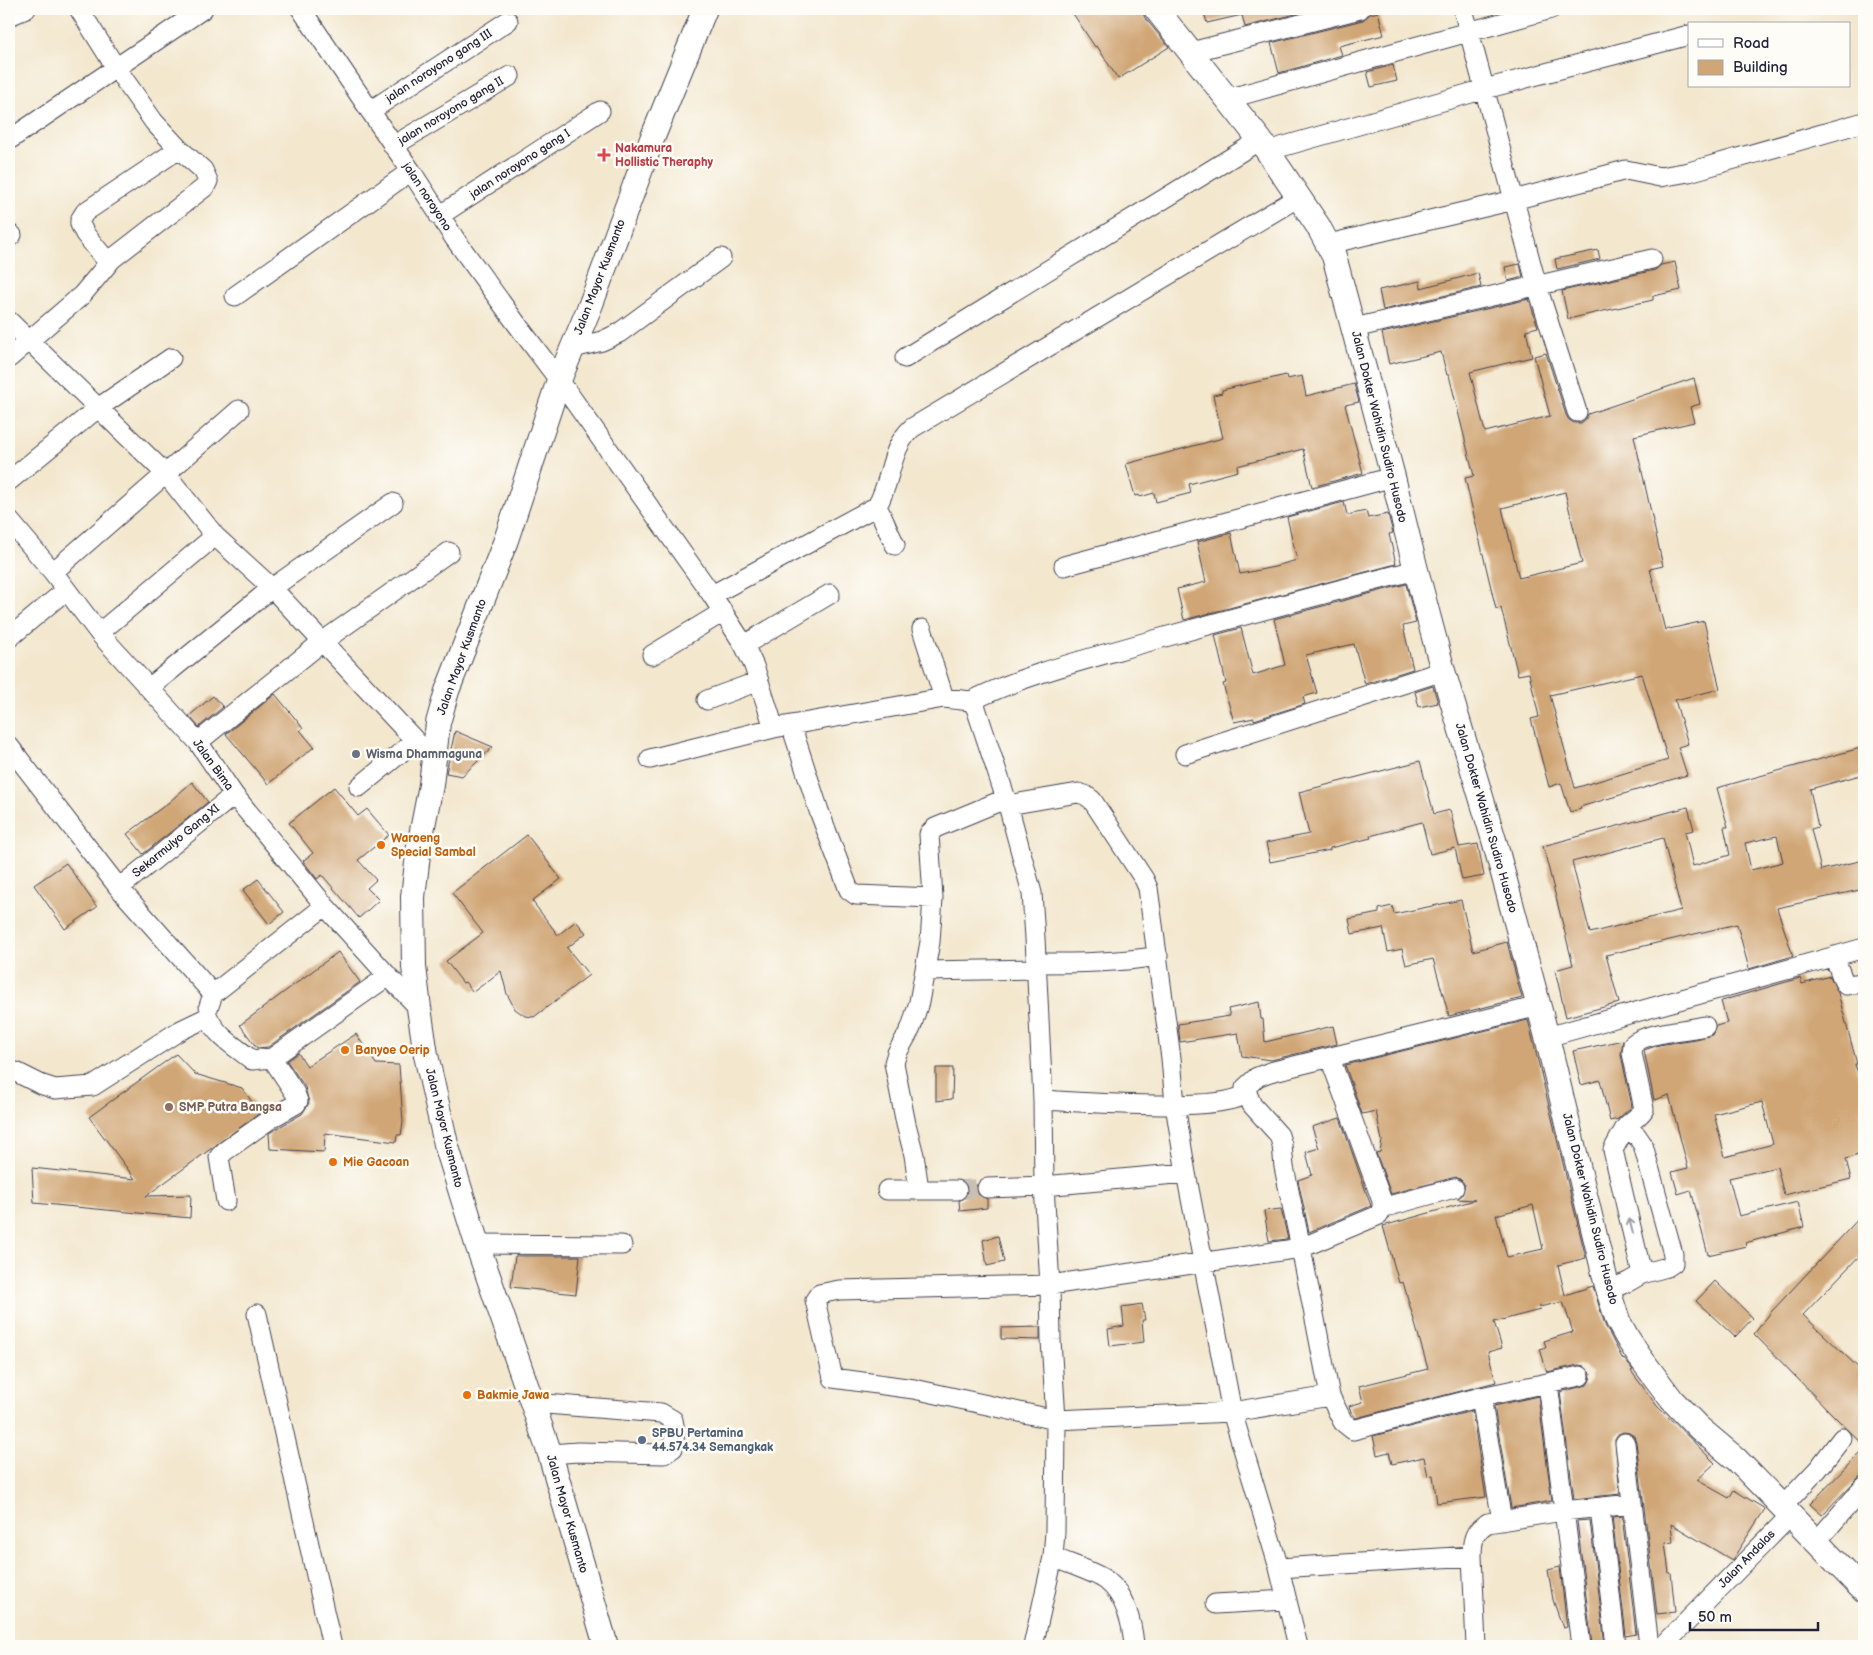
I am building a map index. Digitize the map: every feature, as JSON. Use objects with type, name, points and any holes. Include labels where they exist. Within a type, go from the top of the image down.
[{"type":"main road","name":"Jalan Mayor Kusmanto","points":[[606,1646],[550,1454],[477,1244],[439,1118],[426,1055],[414,967],[414,897],[419,846],[431,785],[438,723],[447,691],[506,540],[572,348],[591,304],[655,131],[705,9]]},
{"type":"main road","name":"Jalan Dokter Wahidin Sudiro Husodo","points":[[1156,9],[1263,146],[1329,244],[1334,256],[1416,570],[1494,840],[1539,1006],[1608,1290],[1618,1321],[1638,1356],[1672,1400],[1699,1428],[1736,1459],[1864,1591]]},
{"type":"street","points":[[9,16],[26,9]]},
{"type":"street","points":[[9,358],[82,295],[112,259],[205,187],[208,181],[203,170],[179,149],[154,122],[116,68],[79,9]]},
{"type":"street","points":[[9,140],[203,9]]},
{"type":"street","name":"jalan noroyono","points":[[301,9],[411,171],[439,216],[516,323],[560,380],[712,595],[744,645],[759,681],[783,727],[849,890],[856,896],[933,898]]},
{"type":"street","points":[[1191,52],[1360,9]]},
{"type":"street","points":[[1462,9],[1470,31],[1537,286],[1577,412]]},
{"type":"street","points":[[1227,99],[1551,9]]},
{"type":"street","name":"jalan noroyono gang III","points":[[370,110],[508,21]]},
{"type":"street","points":[[905,358],[1263,146],[1688,35]]},
{"type":"street","name":"jalan noroyono gang II","points":[[393,146],[510,76]]},
{"type":"street","name":"jalan noroyono gang I","points":[[439,216],[600,111]]},
{"type":"street","points":[[1329,244],[1632,171],[1660,177],[1689,172],[1864,122]]},
{"type":"street","points":[[112,259],[102,255],[85,234],[80,220],[85,212],[179,149]]},
{"type":"street","points":[[235,296],[411,171]]},
{"type":"street","points":[[712,595],[877,506],[884,494],[892,462],[903,437],[912,428],[1297,198]]},
{"type":"street","points":[[572,348],[602,342],[619,333],[721,258]]},
{"type":"street","points":[[1354,328],[1652,259]]},
{"type":"street","points":[[9,321],[166,474],[215,536],[272,588],[415,741],[424,750],[435,754]]},
{"type":"street","points":[[9,481],[98,408],[171,358]]},
{"type":"street","points":[[53,572],[239,410]]},
{"type":"street","points":[[1064,566],[1393,477]]},
{"type":"street","points":[[149,688],[272,588],[393,503]]},
{"type":"street","points":[[877,506],[895,545]]},
{"type":"street","name":"Jalan Bima","points":[[9,520],[53,572],[100,633],[198,742],[234,795],[325,906],[419,1008]]},
{"type":"street","points":[[100,633],[215,536]]},
{"type":"street","points":[[198,742],[322,642],[449,552]]},
{"type":"street","points":[[650,759],[783,727],[944,698],[971,701],[997,688],[1084,660],[1269,608],[1416,570]]},
{"type":"street","points":[[9,638],[66,590]]},
{"type":"street","points":[[744,645],[830,594]]},
{"type":"street","points":[[652,656],[723,612]]},
{"type":"street","points":[[922,629],[944,698]]},
{"type":"street","points":[[1185,754],[1444,671]]},
{"type":"street","points":[[707,700],[759,681]]},
{"type":"street","points":[[971,701],[976,708],[1006,802],[1032,893],[1043,1100],[1044,1186],[1056,1420],[1055,1532],[1052,1563],[1033,1646]]},
{"type":"street","points":[[360,787],[415,741]]},
{"type":"street","points":[[9,746],[118,888],[213,994]]},
{"type":"street","points":[[919,1189],[914,1154],[894,1063],[897,1053],[911,1028],[930,942],[933,898],[929,834],[935,828],[1006,802],[1078,793],[1085,795],[1092,800],[1148,888],[1158,956],[1175,1105],[1186,1173],[1232,1412],[1279,1568],[1285,1600],[1298,1646]]},
{"type":"street","name":"Sekarmulyo Gang XI","points":[[118,888],[234,795]]},
{"type":"street","points":[[325,906],[213,994],[208,1004],[208,1017],[211,1024],[224,1039],[252,1060],[272,1058],[388,976]]},
{"type":"street","points":[[1547,1037],[1864,948]]},
{"type":"street","points":[[925,971],[1135,960],[1158,956]]},
{"type":"street","points":[[1834,956],[1842,980],[1846,985],[1864,983]]},
{"type":"street","points":[[1043,1100],[1175,1105],[1238,1099],[1245,1094],[1246,1088],[1257,1077],[1539,1006]]},
{"type":"street","points":[[1634,1014],[1641,1039]]},
{"type":"street","points":[[9,1072],[16,1072],[55,1089],[93,1086],[180,1031],[208,1017]]},
{"type":"street","points":[[1642,1274],[1613,1150],[1631,1120],[1642,1113],[1644,1109],[1631,1048],[1636,1041],[1641,1039],[1706,1026]]},
{"type":"street","points":[[226,1201],[220,1157],[225,1151],[298,1101],[272,1058]]},
{"type":"street","points":[[1330,1058],[1382,1201],[1379,1215],[1301,1248],[1204,1264],[1050,1285],[839,1290],[819,1294],[815,1300],[833,1378],[914,1389],[1056,1420],[1232,1412],[1330,1396]]},
{"type":"street","points":[[1246,1088],[1252,1105],[1279,1135],[1282,1145],[1284,1167],[1330,1396],[1343,1422],[1353,1430],[1482,1396],[1580,1376]]},
{"type":"street","points":[[1608,1290],[1642,1274],[1667,1267],[1673,1263],[1673,1254],[1643,1145],[1637,1136],[1625,1128]]},
{"type":"street","points":[[987,1188],[1044,1186],[1186,1173]]},
{"type":"street","points":[[1382,1208],[1454,1188]]},
{"type":"street","points":[[886,1190],[957,1190]]},
{"type":"street","points":[[477,1244],[622,1245]]},
{"type":"street","points":[[257,1314],[332,1646]]},
{"type":"street","points":[[1548,1382],[1581,1646]]},
{"type":"street","points":[[1482,1396],[1502,1522]]},
{"type":"street","points":[[533,1403],[661,1413],[673,1420],[675,1431],[673,1448],[664,1454],[578,1452],[550,1454]]},
{"type":"street","name":"Jalan Andalas","points":[[1663,1646],[1786,1511],[1842,1438]]},
{"type":"street","points":[[1625,1443],[1648,1646]]},
{"type":"street","points":[[1816,1542],[1864,1487]]},
{"type":"street","points":[[1476,1646],[1472,1544],[1479,1528],[1488,1523],[1563,1511],[1632,1504]]},
{"type":"street","points":[[1600,1508],[1616,1646]]},
{"type":"street","points":[[1279,1568],[1472,1556]]},
{"type":"street","points":[[1052,1563],[1106,1580],[1115,1589],[1128,1613],[1133,1629],[1134,1644]]},
{"type":"street","points":[[1215,1604],[1285,1600]]},
{"type":"building","points":[[1070,9],[1141,9],[1145,18],[1169,47],[1118,79]]},
{"type":"building","points":[[1203,9],[1315,9],[1245,27],[1242,15],[1207,23]]},
{"type":"building","points":[[1378,12],[1384,35],[1339,46],[1342,55],[1279,73],[1271,43],[1363,20],[1370,14]]},
{"type":"building","points":[[1393,65],[1397,81],[1371,87],[1367,72]]},
{"type":"building","points":[[1598,250],[1600,259],[1557,269],[1555,259]]},
{"type":"building","points":[[1675,262],[1681,290],[1653,296],[1653,300],[1568,319],[1562,291],[1655,270],[1661,265]]},
{"type":"building","points":[[1520,264],[1523,277],[1508,281],[1505,267]]},
{"type":"building","points":[[1478,273],[1481,287],[1383,310],[1379,290],[1420,281],[1421,288]]},
{"type":"building","points":[[1529,299],[1538,327],[1526,330],[1532,357],[1470,372],[1485,432],[1550,416],[1534,356],[1546,353],[1566,415],[1574,423],[1581,423],[1588,414],[1694,378],[1700,404],[1690,407],[1694,422],[1634,436],[1663,566],[1650,569],[1665,630],[1704,621],[1720,689],[1675,700],[1688,744],[1678,747],[1687,775],[1580,807],[1581,809],[1570,812],[1561,783],[1549,787],[1531,719],[1539,717],[1529,673],[1518,675],[1501,608],[1496,609],[1465,478],[1474,476],[1449,375],[1447,375],[1441,352],[1389,364],[1382,333]],"holes":[[[1565,492],[1582,563],[1519,578],[1502,508]],[[1642,674],[1668,760],[1575,788],[1550,695]]]},
{"type":"building","points":[[1286,375],[1287,379],[1302,376],[1306,396],[1354,384],[1359,402],[1345,405],[1363,473],[1312,487],[1303,449],[1237,466],[1238,471],[1189,484],[1191,493],[1156,502],[1154,493],[1140,497],[1139,495],[1135,496],[1126,464],[1223,438],[1213,395],[1222,393],[1222,390]]},
{"type":"building","points":[[1344,502],[1347,515],[1366,511],[1368,518],[1388,514],[1393,533],[1389,534],[1396,564],[1184,620],[1177,589],[1206,582],[1197,542],[1231,533],[1240,574],[1279,566],[1297,560],[1287,517]]},
{"type":"building","points":[[1406,584],[1416,623],[1403,626],[1413,669],[1365,684],[1354,644],[1306,655],[1317,693],[1303,697],[1305,704],[1254,720],[1254,718],[1234,722],[1223,684],[1226,683],[1215,635],[1241,628],[1253,675],[1285,665],[1274,619]]},
{"type":"building","points":[[1433,686],[1438,703],[1419,707],[1415,692]]},
{"type":"building","points":[[275,694],[303,728],[300,730],[314,747],[268,784],[226,734]]},
{"type":"building","points":[[213,696],[223,707],[199,727],[189,716]]},
{"type":"building","points":[[455,731],[493,747],[462,776],[446,773]]},
{"type":"building","points":[[1864,747],[1864,774],[1810,789],[1818,827],[1811,829],[1821,870],[1864,860],[1864,889],[1777,908],[1793,956],[1749,969],[1737,924],[1606,955],[1619,1003],[1566,1017],[1555,970],[1573,965],[1543,846],[1688,807],[1694,830],[1685,832],[1693,866],[1730,855],[1724,827],[1728,827],[1717,788]],"holes":[[[1777,836],[1783,862],[1751,870],[1745,843]],[[1663,838],[1681,910],[1590,933],[1572,862]]]},
{"type":"building","points":[[1420,761],[1434,814],[1450,810],[1459,847],[1478,844],[1484,876],[1462,880],[1455,848],[1430,854],[1422,822],[1370,836],[1371,838],[1330,848],[1330,850],[1270,862],[1266,843],[1309,834],[1299,792]]},
{"type":"building","points":[[192,782],[208,802],[143,854],[127,834]]},
{"type":"building","points":[[334,787],[358,816],[367,809],[389,835],[358,860],[376,880],[367,888],[379,900],[359,918],[322,875],[317,879],[303,861],[313,853],[289,823]]},
{"type":"building","points":[[527,835],[561,879],[532,901],[558,935],[576,921],[586,933],[567,948],[589,975],[534,1017],[525,1016],[515,1009],[507,994],[501,971],[473,992],[465,982],[463,983],[446,961],[483,933],[452,893]]},
{"type":"building","points":[[66,863],[97,907],[65,929],[34,885]]},
{"type":"building","points":[[258,879],[284,912],[269,924],[243,890]]},
{"type":"building","points":[[1461,900],[1473,951],[1507,942],[1522,998],[1449,1016],[1433,959],[1406,965],[1402,949],[1388,952],[1383,928],[1352,934],[1349,919],[1379,913],[1379,909],[1392,906],[1394,914]]},
{"type":"building","points":[[338,952],[360,982],[268,1047],[257,1048],[240,1025]]},
{"type":"building","points":[[1830,976],[1838,993],[1864,1093],[1864,1153],[1846,1159],[1851,1179],[1784,1195],[1777,1167],[1729,1178],[1739,1216],[1798,1202],[1804,1227],[1745,1243],[1746,1246],[1708,1255],[1691,1190],[1678,1194],[1672,1172],[1688,1168],[1669,1095],[1654,1100],[1644,1050],[1659,1045],[1712,1035],[1716,1026],[1727,1023],[1721,1001],[1800,978],[1802,984]],"holes":[[[1762,1102],[1773,1144],[1725,1157],[1714,1114]]]},
{"type":"building","points":[[1259,1002],[1265,1042],[1333,1026],[1337,1044],[1271,1060],[1242,1056],[1238,1033],[1180,1042],[1178,1024],[1230,1016],[1228,1009]]},
{"type":"building","points":[[1528,1020],[1586,1258],[1558,1265],[1565,1295],[1593,1286],[1605,1325],[1623,1360],[1633,1370],[1631,1371],[1657,1406],[1715,1463],[1697,1480],[1729,1498],[1734,1490],[1765,1509],[1732,1560],[1671,1524],[1673,1542],[1665,1543],[1669,1573],[1671,1573],[1675,1612],[1657,1614],[1634,1436],[1623,1432],[1618,1434],[1615,1439],[1620,1494],[1574,1499],[1560,1392],[1587,1385],[1591,1373],[1584,1366],[1578,1365],[1547,1372],[1540,1349],[1546,1347],[1544,1341],[1573,1332],[1563,1302],[1539,1307],[1540,1310],[1494,1322],[1502,1348],[1488,1352],[1496,1382],[1356,1418],[1351,1412],[1349,1406],[1363,1402],[1359,1386],[1428,1369],[1403,1282],[1399,1283],[1383,1226],[1475,1200],[1457,1199],[1462,1195],[1465,1185],[1456,1177],[1391,1194],[1376,1153],[1380,1152],[1382,1141],[1376,1111],[1362,1114],[1345,1065]],"holes":[[[1533,1205],[1543,1249],[1507,1257],[1496,1215]]]},
{"type":"building","points":[[356,1034],[376,1064],[399,1065],[403,1122],[401,1135],[397,1135],[396,1142],[325,1133],[324,1152],[270,1149],[269,1133],[302,1114],[309,1103],[305,1087],[287,1061],[298,1053],[307,1066]]},
{"type":"building","points":[[1623,1040],[1621,1055],[1632,1106],[1618,1119],[1610,1121],[1600,1080],[1581,1085],[1573,1051]]},
{"type":"building","points":[[176,1054],[195,1074],[242,1088],[260,1113],[146,1196],[191,1195],[190,1218],[34,1203],[32,1168],[135,1179],[89,1117]]},
{"type":"building","points":[[936,1068],[953,1068],[952,1099],[936,1101]]},
{"type":"building","points":[[1340,1118],[1371,1206],[1309,1232],[1298,1180],[1312,1175],[1306,1152],[1319,1148],[1312,1127]]},
{"type":"building","points":[[977,1185],[978,1194],[987,1199],[987,1208],[960,1211],[959,1201],[966,1196],[967,1186]]},
{"type":"building","points":[[1281,1209],[1288,1239],[1269,1241],[1264,1211]]},
{"type":"building","points":[[1864,1213],[1864,1251],[1803,1315],[1864,1373],[1864,1445],[1754,1334],[1771,1312]]},
{"type":"building","points":[[998,1236],[1004,1262],[987,1266],[983,1240]]},
{"type":"building","points":[[515,1256],[580,1256],[576,1294],[511,1287]]},
{"type":"building","points":[[1715,1281],[1753,1318],[1735,1337],[1696,1301]]},
{"type":"building","points":[[1142,1304],[1145,1320],[1142,1320],[1144,1342],[1110,1346],[1108,1329],[1124,1326],[1122,1307]]},
{"type":"building","points":[[1040,1327],[1040,1340],[1001,1339],[1001,1328]]},
{"type":"building","points":[[1538,1396],[1552,1501],[1511,1508],[1494,1406]]},
{"type":"building","points":[[1472,1411],[1486,1497],[1437,1503],[1433,1475],[1428,1476],[1424,1457],[1392,1464],[1389,1452],[1377,1455],[1373,1436]]},
{"type":"building","points":[[1864,1449],[1864,1473],[1822,1515],[1810,1504]]},
{"type":"building","points":[[1622,1516],[1636,1634],[1626,1636],[1612,1517]]},
{"type":"building","points":[[1590,1520],[1605,1645],[1598,1646],[1592,1646],[1577,1521]]},
{"type":"building","points":[[1560,1567],[1567,1627],[1563,1628],[1553,1600],[1548,1570]]},
{"type":"tunnel","points":[[957,1190],[987,1188]]},
{"type":"place","name":"Nakamura Hollistic Theraphy","points":[[604,155]]},
{"type":"place","name":"Wisma Dhammaguna","points":[[356,754]]},
{"type":"place","name":"Waroeng Special Sambal","points":[[381,845]]},
{"type":"place","name":"Banyoe Oerip","points":[[345,1050]]},
{"type":"place","name":"SMP Putra Bangsa","points":[[169,1107]]},
{"type":"place","name":"Mie Gacoan","points":[[333,1162]]},
{"type":"place","name":"Bakmie Jawa","points":[[467,1395]]},
{"type":"place","name":"SPBU Pertamina 44.574.34 Semangkak","points":[[642,1440]]}]
